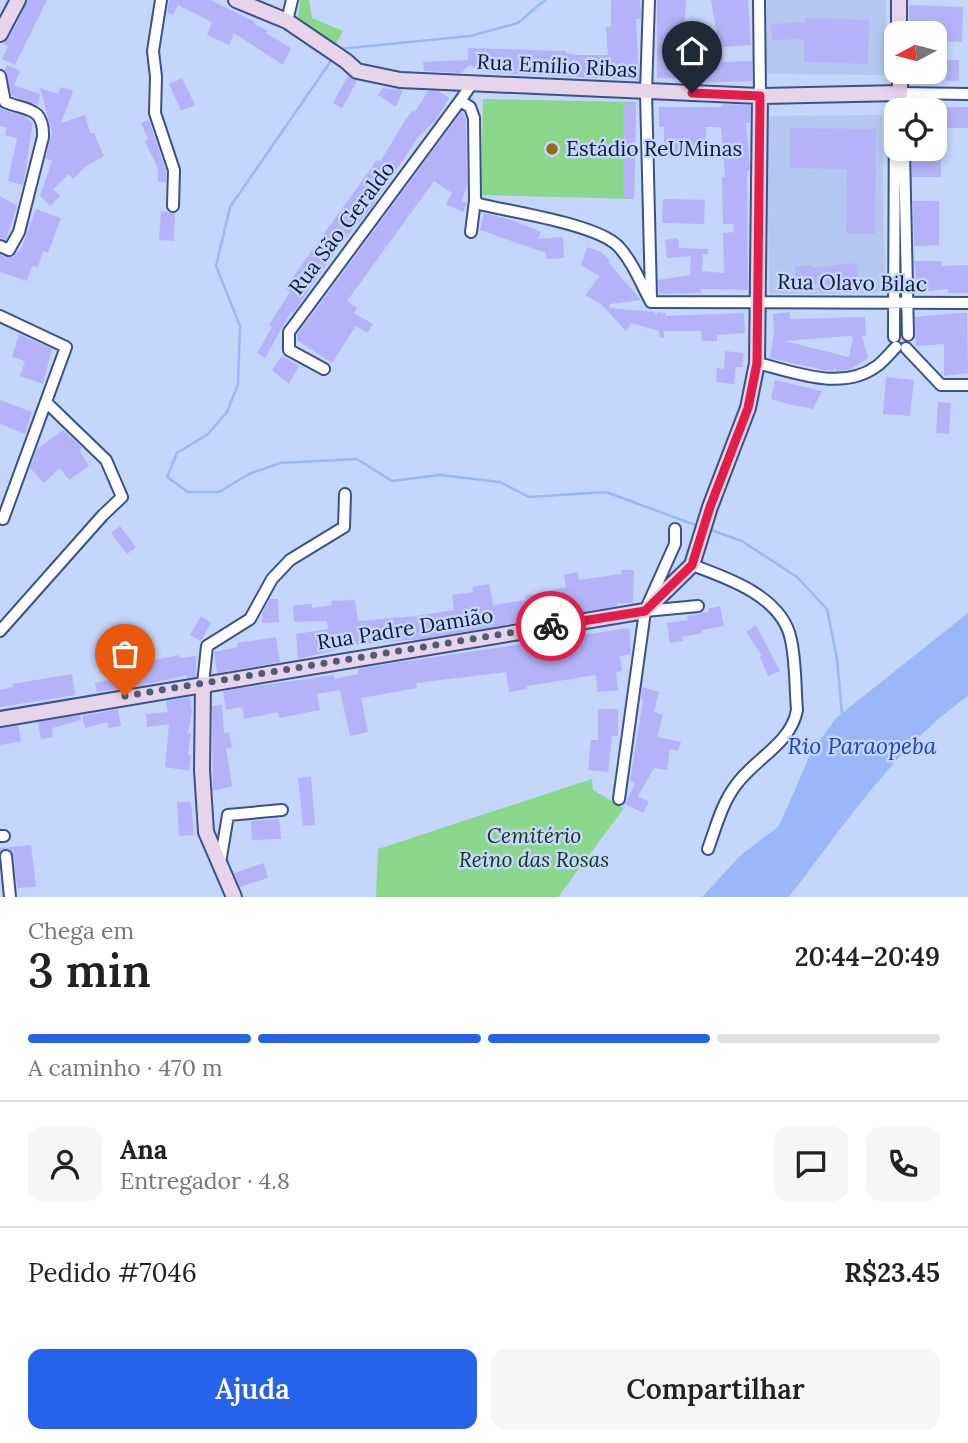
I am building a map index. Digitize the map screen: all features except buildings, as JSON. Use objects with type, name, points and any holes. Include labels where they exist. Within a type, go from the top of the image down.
[{"type":"street","points":[[0,34],[18,0]]},
{"type":"street","points":[[161,0],[153,51],[156,77],[155,113],[174,170],[173,206]]},
{"type":"street","points":[[287,20],[292,0]]},
{"type":"street","points":[[649,0],[646,92],[651,302]]},
{"type":"street","points":[[645,611],[692,565],[710,507],[748,408],[757,363],[760,0]]},
{"type":"street","points":[[899,0],[900,21]]},
{"type":"street","name":"Rua Emílio Ribas","points":[[243,2],[287,20],[357,71],[376,77],[760,96],[968,94]]},
{"type":"street","points":[[0,75],[5,102],[36,112],[44,121],[43,136],[19,232],[9,250],[0,246]]},
{"type":"street","points":[[471,232],[475,200],[474,118],[473,112],[460,101],[473,82]]},
{"type":"street","points":[[900,84],[900,98]]},
{"type":"street","points":[[900,93],[901,98]]},
{"type":"street","name":"Rua São Geraldo","points":[[324,369],[289,350],[289,332],[460,101]]},
{"type":"street","points":[[901,161],[892,304],[899,344],[941,385],[968,385]]},
{"type":"street","points":[[475,200],[479,204],[598,233],[617,246],[624,255],[651,302]]},
{"type":"street","points":[[757,363],[828,380],[853,377],[877,366],[899,344],[910,340],[899,211]]},
{"type":"street","name":"Rua Olavo Bilac","points":[[651,302],[968,303]]},
{"type":"street","points":[[0,316],[66,347],[2,518]]},
{"type":"street","points":[[0,631],[122,497],[106,460],[47,403]]},
{"type":"street","points":[[234,897],[206,832],[202,769],[203,684],[207,646],[250,619],[272,579],[290,560],[310,545],[344,527],[345,494]]},
{"type":"street","points":[[619,799],[645,611],[674,544],[675,529]]},
{"type":"street","points":[[692,565],[718,574],[746,589],[780,614],[791,638],[796,698],[793,722],[778,744],[737,783],[727,799],[708,849]]},
{"type":"street","name":"Rua Padre Damião","points":[[0,719],[645,611],[698,606]]},
{"type":"street","points":[[220,863],[228,815],[282,810]]},
{"type":"street","points":[[6,856],[10,897]]},
{"type":"shaded area","points":[[767,0],[886,0],[884,75],[766,74]]},
{"type":"shaded area","points":[[882,115],[885,293],[769,294],[767,116]]},
{"type":"green space","points":[[300,0],[309,0],[312,18],[343,31],[334,48],[297,24]]},
{"type":"green space","name":"Estádio ReUMinas","points":[[483,99],[636,102],[634,199],[481,195]]},
{"type":"green space","name":"Cemitério Reino das Rosas","points":[[592,779],[593,790],[624,808],[558,897],[376,897],[378,849]]},
{"type":"water","name":"Rio Paraopeba","points":[[968,613],[968,696],[917,739],[871,789],[789,897],[702,897],[741,855],[779,826],[811,753],[836,718]]},
{"type":"waterway","points":[[339,49],[470,36],[518,23],[545,0]]},
{"type":"waterway","points":[[333,58],[230,207],[216,266],[240,326],[238,384],[227,412],[208,434],[177,453],[167,477],[188,492],[219,492],[249,474],[280,463],[357,459],[392,481],[440,475],[500,482],[529,497],[606,492],[698,526]]},
{"type":"waterway","points":[[708,529],[742,541],[797,577],[827,609],[837,659],[842,714]]},
{"type":"way so far","points":[[125,696],[551,626]]},
{"type":"place","name":"Estádio ReUMinas","points":[[552,149]]},
{"type":"route","points":[[551,626],[645,611],[692,565],[710,507],[748,408],[757,363],[760,96],[692,93]]}]
